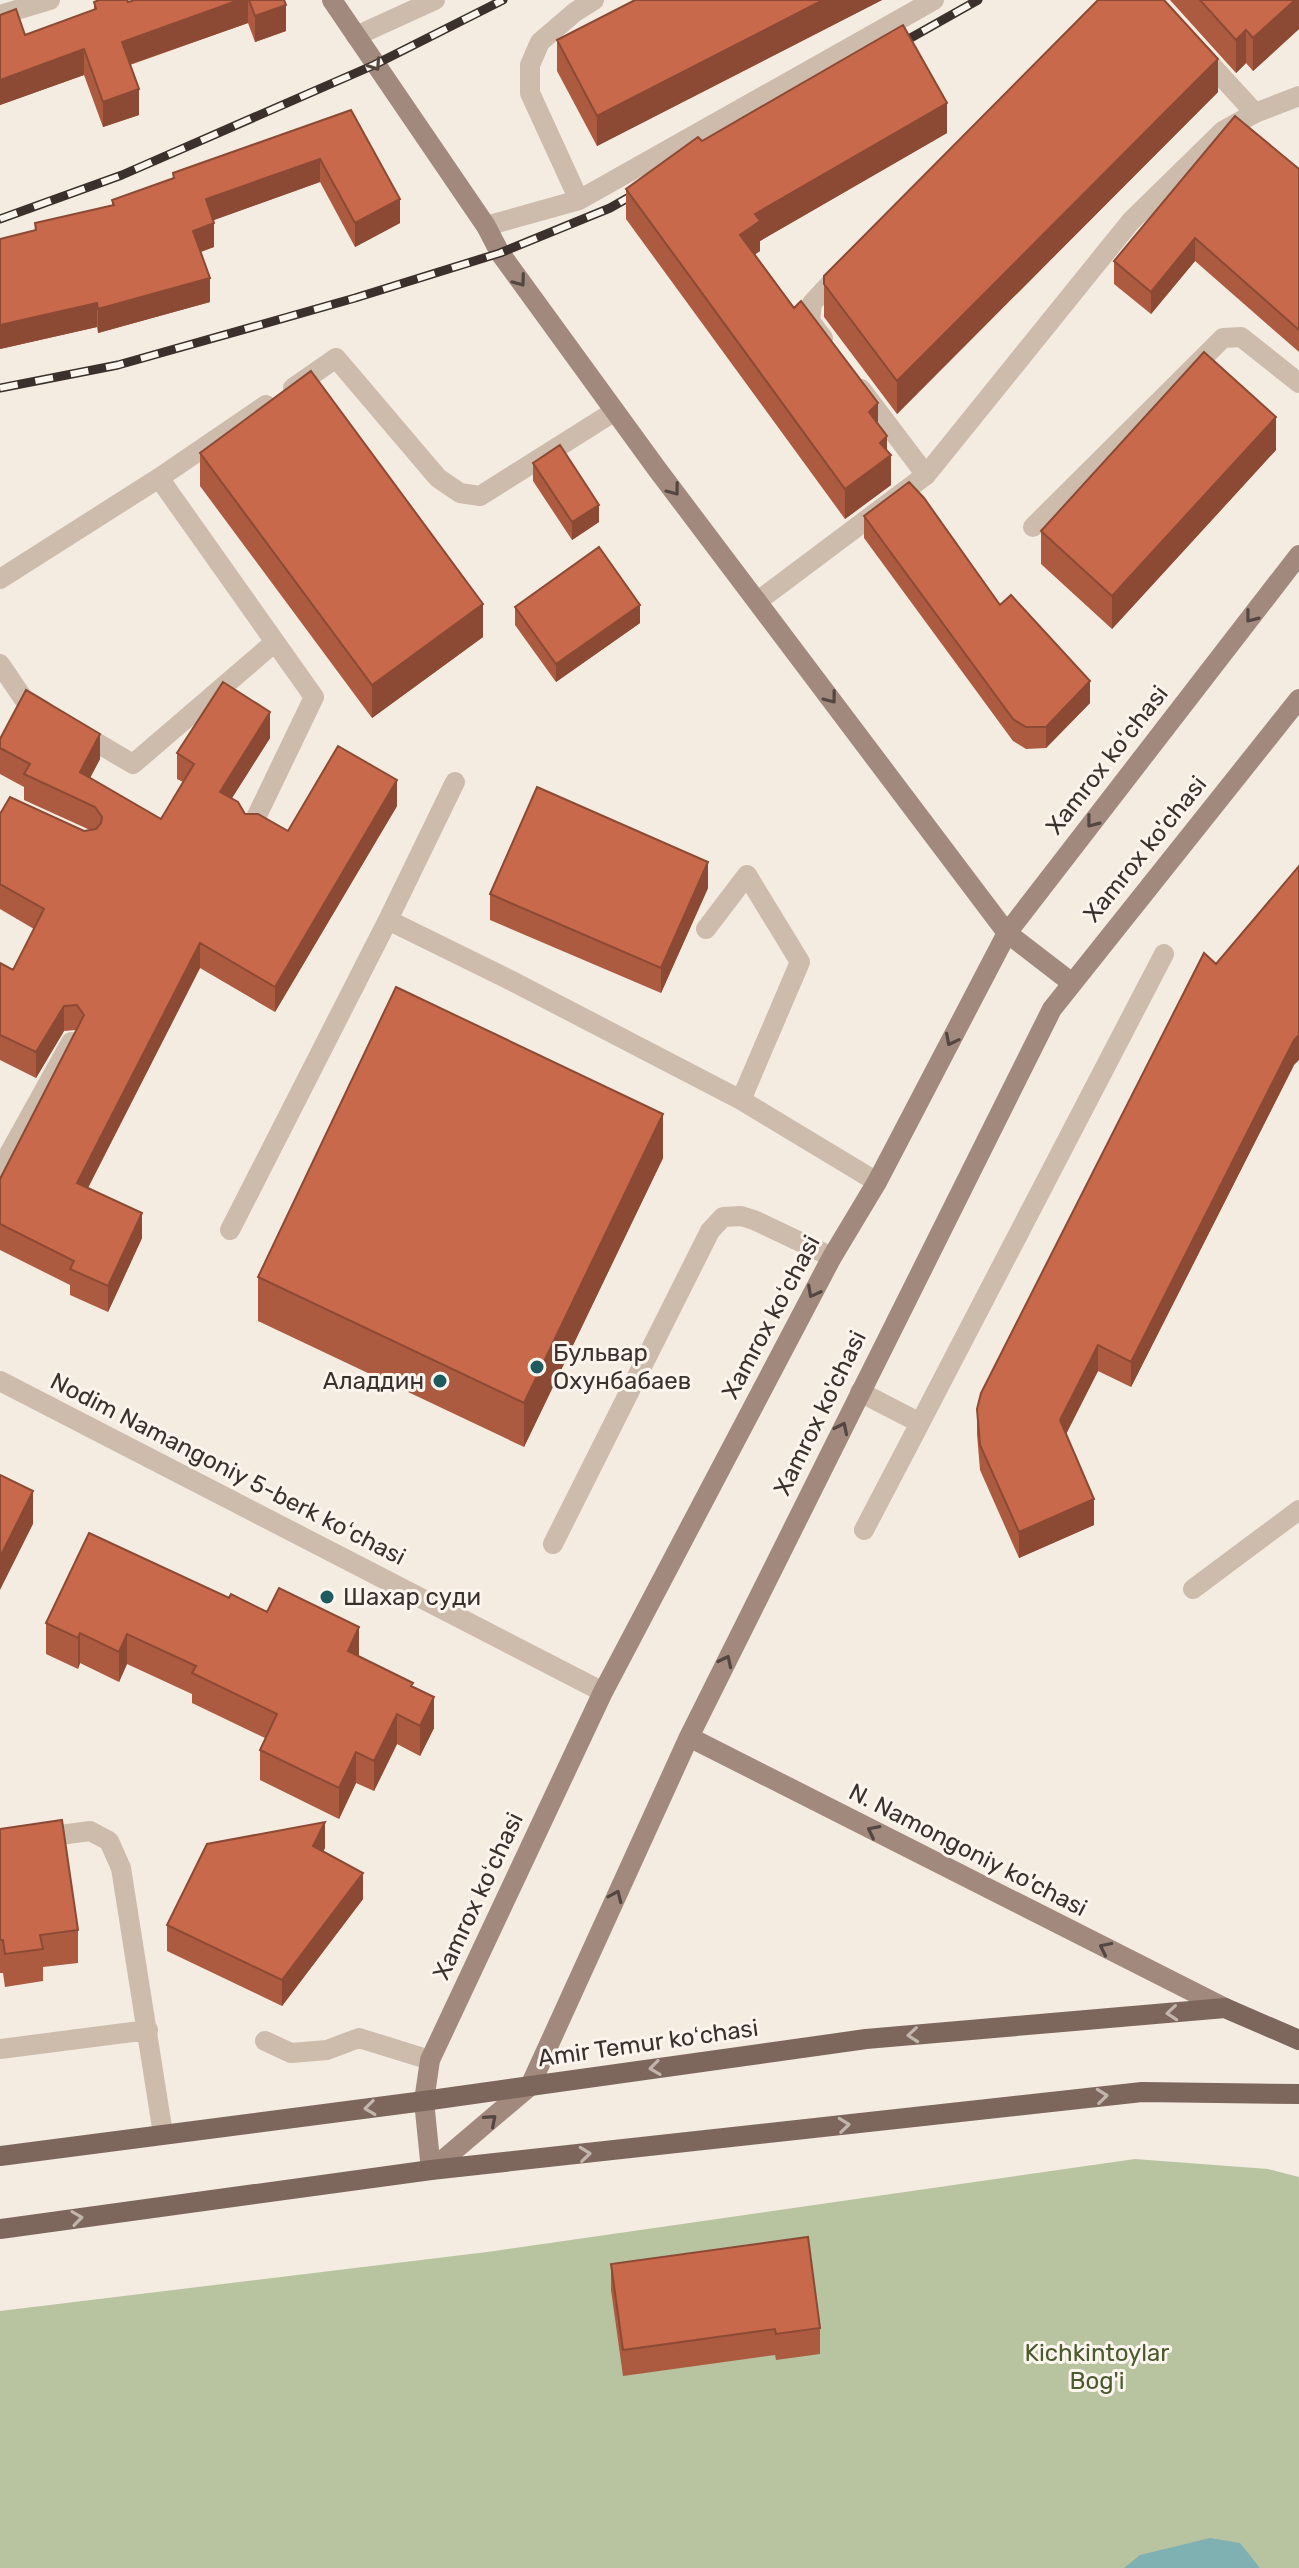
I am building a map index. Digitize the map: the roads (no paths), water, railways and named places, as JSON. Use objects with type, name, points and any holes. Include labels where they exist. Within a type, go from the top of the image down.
[{"type":"main road","points":[[332,0],[486,226],[500,253],[1007,933],[1072,983]]},
{"type":"main road","name":"Xamrox koʻchasi","points":[[431,2170],[424,2101],[430,2060],[603,1692],[832,1257],[877,1182],[1007,933],[1299,555]]},
{"type":"main road","name":"Xamrox ko'chasi","points":[[431,2170],[530,2086],[689,1737],[1052,1009],[1299,699]]},
{"type":"main road","name":"N. Namongoniy ko'chasi","points":[[689,1737],[1225,2008]]},
{"type":"main road","name":"Amir Temur koʻchasi","points":[[0,2156],[866,2039],[1225,2008],[1299,2040]]},
{"type":"main road","points":[[0,2229],[431,2170],[1142,2092],[1299,2094]]},
{"type":"street","points":[[0,15],[50,0]]},
{"type":"street","points":[[356,36],[435,0]]},
{"type":"street","points":[[579,200],[530,93],[530,65],[540,42],[594,0]]},
{"type":"street","points":[[486,226],[579,200],[934,0]]},
{"type":"street","points":[[1183,34],[1255,113]]},
{"type":"street","points":[[758,601],[926,475],[1131,221],[1223,131],[1255,113],[1299,96]]},
{"type":"street","points":[[855,258],[812,303],[810,321],[926,475]]},
{"type":"street","points":[[1033,527],[1223,338],[1241,337],[1299,383]]},
{"type":"street","points":[[0,579],[159,478],[336,358],[438,478],[460,493],[480,496],[615,411]]},
{"type":"street","points":[[159,478],[314,697],[251,828]]},
{"type":"street","points":[[0,664],[23,698],[133,764],[275,642]]},
{"type":"street","points":[[230,1230],[455,782]]},
{"type":"street","points":[[706,929],[747,875],[800,962],[741,1100]]},
{"type":"street","points":[[388,920],[741,1100],[877,1182]]},
{"type":"street","points":[[864,1530],[1164,954]]},
{"type":"street","points":[[0,1170],[71,1042]]},
{"type":"street","points":[[553,1544],[710,1231],[723,1217],[741,1216],[754,1220],[832,1257]]},
{"type":"street","name":"Nodim Namangoniy 5-berk koʻchasi","points":[[0,1381],[603,1692]]},
{"type":"street","points":[[860,1392],[920,1423]]},
{"type":"street","points":[[1193,1589],[1299,1510]]},
{"type":"street","points":[[0,1843],[90,1831],[109,1841],[121,1868],[163,2134]]},
{"type":"street","points":[[0,2049],[148,2030]]},
{"type":"street","points":[[265,2041],[291,2053],[327,2050],[359,2038],[430,2060]]},
{"type":"water","points":[[1210,2538],[1240,2543],[1260,2568],[1124,2568],[1140,2555]]},
{"type":"railway","points":[[0,219],[122,175],[374,65],[503,0]]},
{"type":"railway","points":[[891,49],[978,0]]},
{"type":"railway","points":[[0,388],[118,365],[500,253],[610,208],[647,187]]},
{"type":"place","name":"Бульвар Охунбабаев","points":[[537,1367]]},
{"type":"place","name":"Аладдин","points":[[440,1381]]},
{"type":"place","name":"Шахар суди","points":[[327,1597]]},
{"type":"park label","name":"Kichkintoylar Bog'i","points":[[1097,2367]]}]
